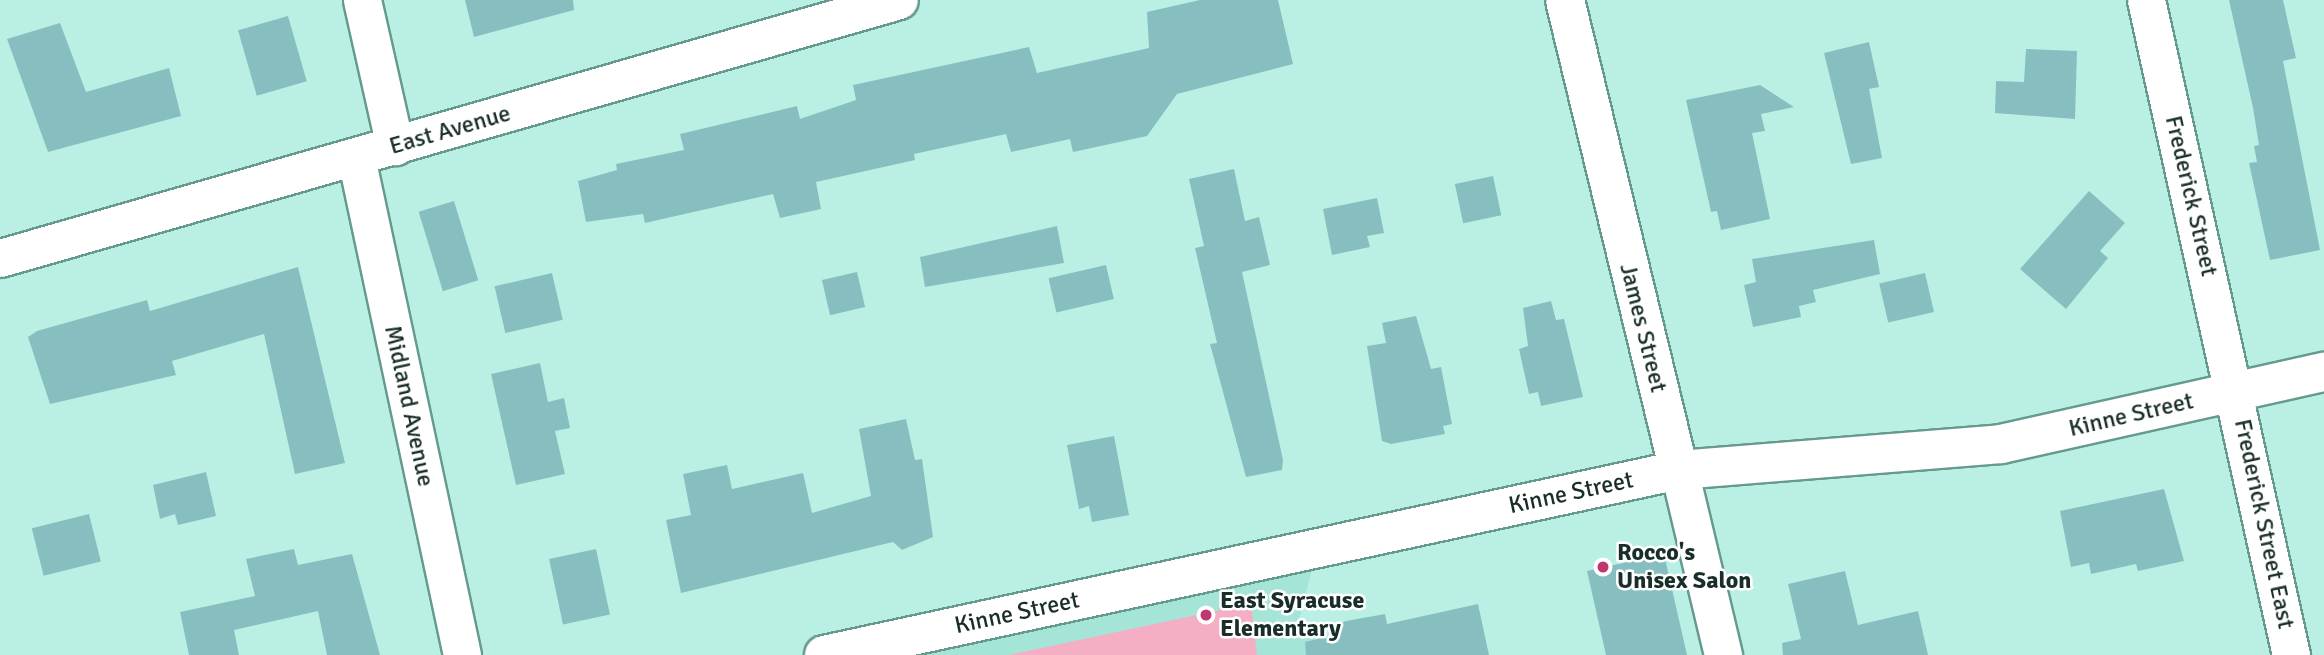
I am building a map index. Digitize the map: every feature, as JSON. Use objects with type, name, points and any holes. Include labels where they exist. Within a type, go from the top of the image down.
[{"type":"street","points":[[362,0],[395,146]]},
{"type":"street","name":"East Avenue","points":[[0,257],[899,0]]},
{"type":"street","name":"James Street","points":[[1565,0],[1723,655]]},
{"type":"street","name":"Frederick Street","points":[[2146,0],[2236,392]]},
{"type":"street","name":"Midland Avenue","points":[[356,157],[462,655]]},
{"type":"street","name":"Kinne Street","points":[[824,655],[1679,470],[1934,454],[2324,372]]},
{"type":"street","name":"Frederick Street East","points":[[2236,392],[2291,655]]},
{"type":"shaded area","name":"East Syracuse Elementary","points":[[1312,569],[1298,624],[1326,637],[1325,655],[917,655]]},
{"type":"shaded area","points":[[1251,604],[1257,655],[1009,655],[1234,607]]},
{"type":"building","points":[[465,0],[573,0],[574,10],[474,37]]},
{"type":"building","points":[[1200,0],[1278,0],[1293,64],[1177,94],[1147,136],[1073,152],[1070,139],[1011,152],[1006,134],[914,154],[915,160],[816,182],[821,209],[780,218],[773,194],[645,223],[643,214],[586,222],[578,181],[617,170],[616,164],[684,150],[680,134],[797,106],[800,119],[856,100],[853,85],[1029,47],[1037,73],[1149,48],[1147,12]]},
{"type":"building","points":[[2229,0],[2283,0],[2296,58],[2283,61],[2320,250],[2270,260],[2249,163],[2257,162],[2254,146],[2259,145]]},
{"type":"building","points":[[288,16],[307,81],[257,96],[238,30]]},
{"type":"building","points":[[60,23],[86,92],[169,68],[181,116],[48,152],[7,39]]},
{"type":"building","points":[[1869,42],[1879,87],[1869,89],[1882,158],[1851,164],[1824,53]]},
{"type":"building","points":[[2026,49],[2077,51],[2075,119],[1995,113],[1996,81],[2024,82]]},
{"type":"building","points":[[1760,85],[1794,107],[1761,114],[1765,131],[1752,133],[1770,219],[1721,230],[1717,211],[1711,212],[1686,100]]},
{"type":"building","points":[[1234,169],[1245,221],[1259,217],[1270,265],[1242,272],[1283,460],[1282,470],[1246,477],[1210,344],[1217,343],[1195,248],[1204,246],[1189,179]]},
{"type":"building","points":[[1493,176],[1501,215],[1463,223],[1455,184]]},
{"type":"building","points":[[2089,191],[2125,223],[2100,251],[2108,258],[2066,309],[2020,269]]},
{"type":"building","points":[[1377,198],[1384,233],[1367,236],[1370,247],[1332,255],[1323,209]]},
{"type":"building","points":[[454,201],[478,280],[443,291],[419,212]]},
{"type":"building","points":[[1057,226],[1064,263],[925,287],[920,257]]},
{"type":"building","points":[[1874,240],[1880,274],[1813,290],[1816,302],[1799,306],[1801,317],[1753,327],[1744,285],[1756,282],[1752,259]]},
{"type":"building","points":[[1106,265],[1114,299],[1056,312],[1049,278]]},
{"type":"building","points":[[298,267],[345,463],[295,474],[264,334],[172,361],[176,375],[50,404],[28,337],[37,331],[147,300],[150,311]]},
{"type":"building","points":[[857,272],[865,307],[830,315],[822,280]]},
{"type":"building","points":[[552,273],[563,320],[505,333],[495,286]]},
{"type":"building","points":[[1925,273],[1934,312],[1888,323],[1879,284]]},
{"type":"building","points":[[1551,301],[1556,320],[1564,319],[1583,397],[1541,406],[1538,392],[1529,394],[1519,349],[1528,346],[1523,308]]},
{"type":"building","points":[[1416,316],[1431,369],[1441,367],[1452,424],[1443,426],[1445,434],[1391,444],[1382,441],[1367,346],[1386,343],[1382,323]]},
{"type":"building","points":[[540,363],[548,402],[564,398],[570,428],[555,431],[565,474],[516,485],[491,374]]},
{"type":"building","points":[[906,419],[915,460],[922,459],[933,537],[902,550],[893,542],[681,593],[666,520],[691,515],[683,474],[727,465],[732,489],[803,473],[812,513],[871,496],[859,429]]},
{"type":"building","points":[[1114,436],[1129,515],[1092,522],[1089,506],[1079,509],[1067,445]]},
{"type":"building","points":[[206,472],[216,516],[178,525],[175,514],[160,519],[153,485]]},
{"type":"building","points":[[2164,489],[2184,561],[2138,571],[2136,564],[2091,574],[2089,563],[2071,567],[2060,511]]},
{"type":"building","points":[[89,514],[101,562],[44,576],[32,528]]},
{"type":"building","points":[[294,549],[298,565],[352,554],[380,655],[327,655],[318,611],[234,630],[239,655],[189,655],[180,612],[255,596],[246,559]]},
{"type":"building","points":[[596,549],[610,615],[563,625],[549,559]]},
{"type":"building","points":[[1664,554],[1687,655],[1606,655],[1587,571]]},
{"type":"building","points":[[1845,571],[1858,625],[1918,611],[1928,655],[1783,655],[1782,643],[1801,639],[1788,584]]},
{"type":"building","points":[[1478,604],[1489,655],[1306,655],[1305,642],[1334,635],[1332,627],[1346,621],[1385,614],[1387,624]]},
{"type":"place","name":"Rocco's Unisex Salon","points":[[1603,567]]},
{"type":"place","name":"East Syracuse Elementary","points":[[1206,615]]}]
